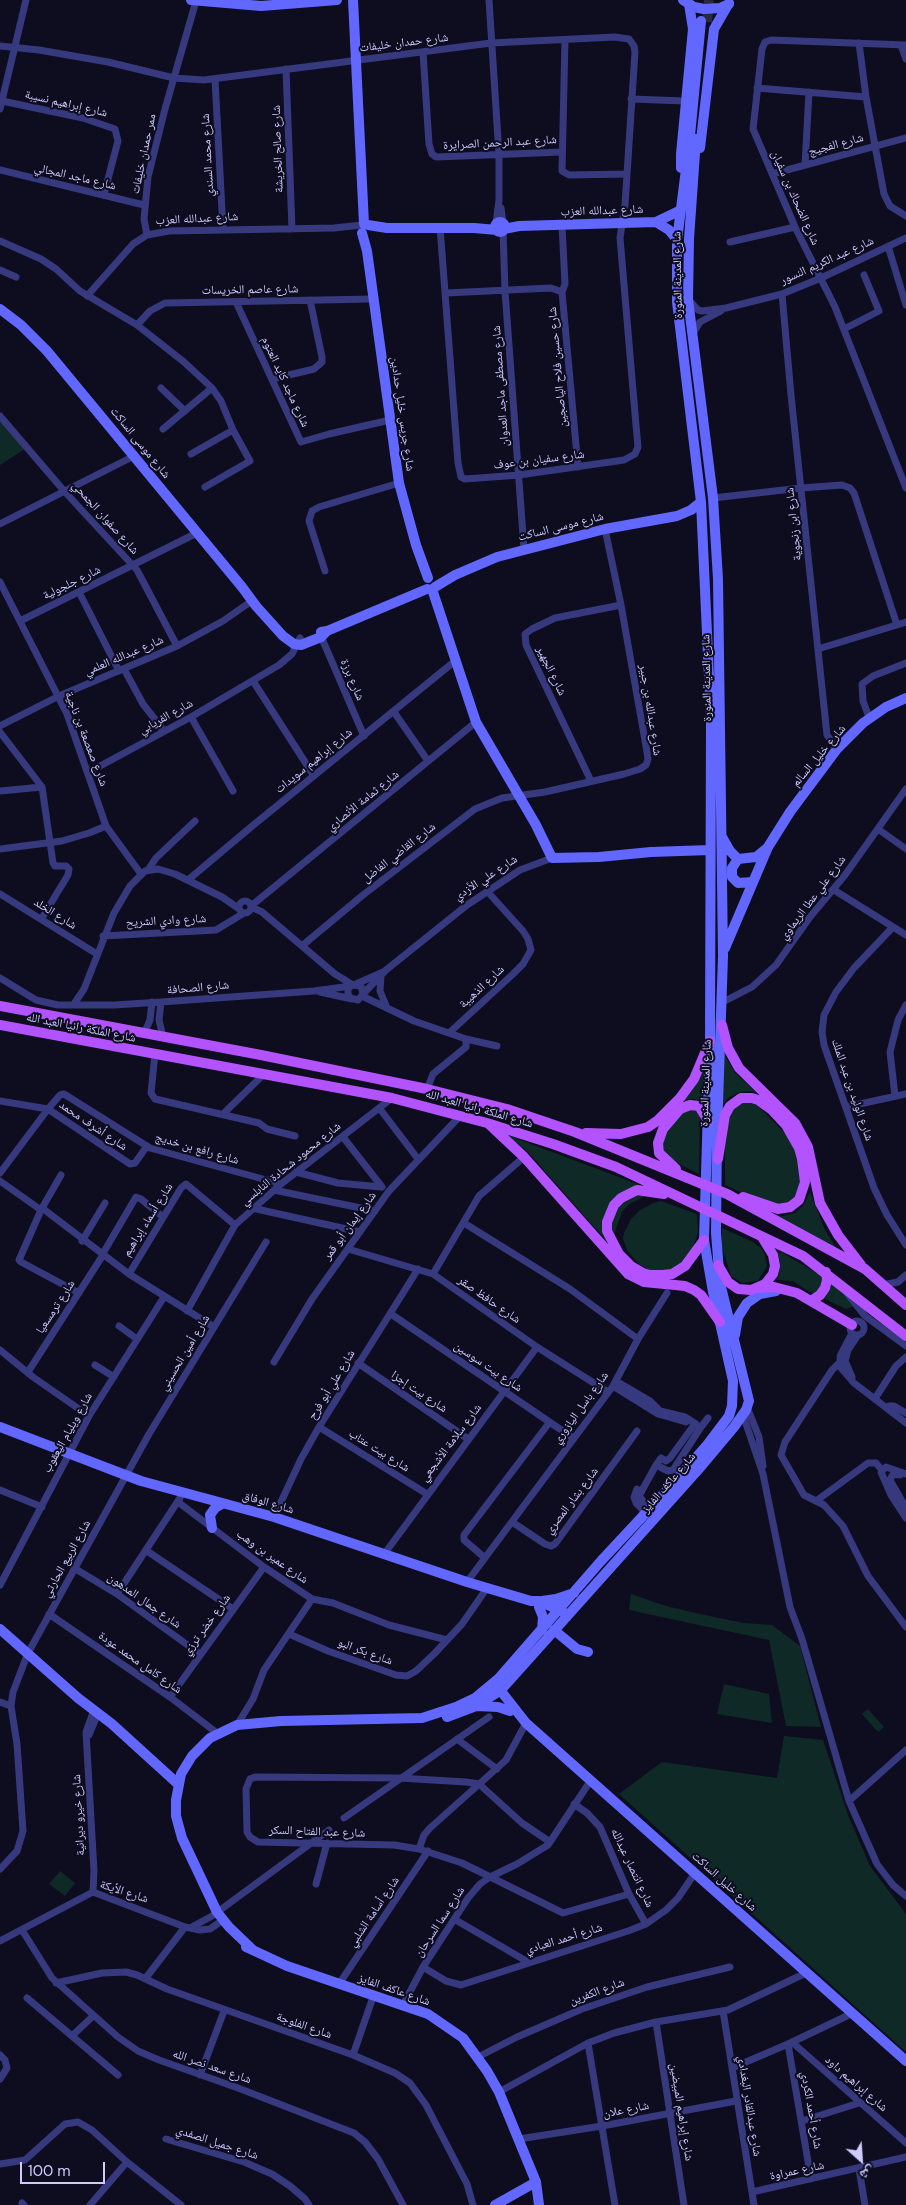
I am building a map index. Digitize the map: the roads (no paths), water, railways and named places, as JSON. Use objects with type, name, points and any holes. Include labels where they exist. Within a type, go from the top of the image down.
[{"type":"main road","points":[[191,0],[261,6],[337,0]]},
{"type":"main road","name":"شارع جريس خليل حدادين","points":[[353,0],[365,229],[372,299],[399,483],[415,540],[476,722],[552,858]]},
{"type":"main road","points":[[686,2],[709,10],[732,2]]},
{"type":"main road","name":"شارع المدينة المنورة","points":[[686,2],[693,29],[681,154],[688,191]]},
{"type":"main road","name":"شارع المدينة المنورة","points":[[714,1165],[722,1025],[718,589],[713,498],[688,299],[688,191],[707,24],[732,2]]},
{"type":"main road","points":[[693,29],[697,20],[705,16],[712,20],[707,24]]},
{"type":"main road","name":"شارع المدينة المنورة","points":[[707,24],[703,127],[688,191],[680,210],[677,240],[677,302],[702,502],[710,721],[710,1041],[708,1121],[714,1165]]},
{"type":"main road","name":"شارع عبدالله العزب","points":[[365,229],[474,228],[656,222],[680,210]]},
{"type":"main road","name":"شارع عبدالله العزب","points":[[656,222],[669,230],[677,240]]},
{"type":"main road","name":"شارع موسى الساكت","points":[[0,309],[21,325],[47,350],[253,600],[266,609],[301,645],[322,633],[430,584],[497,557],[605,529],[678,516],[702,502]]},
{"type":"main road","points":[[678,516],[694,520],[703,532]]},
{"type":"main road","name":"شارع خليل السالم","points":[[722,956],[768,847],[790,812],[837,749],[869,717],[906,698]]},
{"type":"main road","points":[[721,836],[733,855],[738,859],[756,857],[768,847]]},
{"type":"main road","name":"شارع علي الأزدي","points":[[552,858],[598,858],[651,852],[710,850]]},
{"type":"main road","points":[[738,859],[732,868],[732,877],[738,883],[753,882]]},
{"type":"main road","name":"شارع الملكة رانيا العبد الله","points":[[0,1006],[260,1055],[426,1089],[507,1109],[575,1132],[727,1194],[865,1269],[906,1305]]},
{"type":"main road","points":[[722,1025],[728,1048],[739,1068],[775,1101],[798,1129],[808,1147],[820,1202],[838,1235],[865,1269]]},
{"type":"main road","name":"شارع الملكة رانيا العبد الله","points":[[0,1026],[392,1098],[487,1123],[616,1167],[803,1256],[906,1336]]},
{"type":"main road","points":[[575,1132],[621,1134],[648,1127],[657,1121],[680,1098],[694,1079],[710,1041]]},
{"type":"main road","points":[[727,1194],[741,1196],[778,1209],[790,1207],[799,1200],[804,1188],[802,1159],[793,1136],[779,1118],[758,1100],[746,1097],[737,1101],[727,1111],[714,1165],[720,1283],[749,1401],[745,1412]]},
{"type":"main road","points":[[685,1176],[662,1157],[658,1148],[660,1134],[680,1109],[690,1105],[699,1106],[708,1121]]},
{"type":"main road","points":[[487,1123],[524,1158],[628,1274],[644,1282],[685,1286],[694,1290],[701,1295],[720,1322]]},
{"type":"main road","name":"شارع عاكف الفايز","points":[[539,2205],[536,2182],[499,2092],[464,2038],[428,2014],[373,1997],[287,1966],[246,1947],[218,1918],[190,1865],[188,1851],[176,1816],[178,1784],[181,1774],[203,1743],[217,1733],[236,1725],[282,1720],[422,1718],[429,1720],[448,1717],[476,1706],[554,1630],[575,1593],[707,1445],[729,1416],[734,1393],[713,1292],[705,1236],[714,1165]]},
{"type":"main road","points":[[680,1196],[650,1190],[637,1190],[628,1193],[621,1198],[610,1212],[607,1222],[610,1240],[619,1254],[631,1266],[650,1275],[663,1275],[679,1270],[692,1258],[705,1236]]},
{"type":"main road","points":[[756,1288],[769,1280],[775,1266],[773,1255],[762,1236]]},
{"type":"main road","points":[[718,1265],[732,1286],[746,1290],[756,1288],[782,1289],[811,1301],[855,1329]]},
{"type":"main road","points":[[811,1301],[820,1295],[825,1288],[826,1272]]},
{"type":"main road","points":[[736,1349],[736,1325],[742,1308],[752,1298],[767,1292],[783,1292],[795,1296],[855,1329]]},
{"type":"main road","points":[[728,1357],[734,1367],[745,1412]]},
{"type":"main road","name":"شارع عاكف الفايز","points":[[422,1718],[456,1707],[495,1689],[542,1630],[562,1615],[676,1495],[745,1412]]},
{"type":"main road","name":"شارع الوفاق","points":[[0,1426],[181,1498],[222,1504],[274,1517],[467,1582],[537,1603],[562,1615]]},
{"type":"main road","points":[[212,1528],[210,1515],[215,1508],[222,1504]]},
{"type":"main road","points":[[542,1630],[543,1617],[537,1603],[556,1600],[575,1593]]},
{"type":"main road","points":[[0,1629],[95,1714],[178,1784]]},
{"type":"main road","points":[[554,1630],[577,1649],[588,1652]]},
{"type":"main road","name":"شارع خليل الساكت","points":[[495,1689],[510,1711],[526,1722]]},
{"type":"main road","name":"شارع خليل الساكت","points":[[495,1689],[526,1722],[590,1780],[906,2061]]},
{"type":"main road","points":[[476,1706],[498,1707],[510,1711]]},
{"type":"main road","points":[[495,2205],[536,2182]]},
{"type":"street","points":[[1,105],[26,0]]},
{"type":"street","name":"شارع مصطفى ماجد العدوان","points":[[489,0],[499,155],[500,227],[524,549]]},
{"type":"street","name":"ممر حمدان خليفات","points":[[147,235],[144,205],[154,154],[196,1]]},
{"type":"street","name":"شارع حمدان خليفات","points":[[0,46],[108,62],[174,78],[195,80],[491,43],[629,39],[634,46],[635,52],[622,222]]},
{"type":"street","name":"شارع عبد الرحمن الصرايرة","points":[[423,52],[429,139],[432,154],[441,158],[562,152],[565,40]]},
{"type":"street","name":"شارع الضحاك بن سفيان","points":[[904,45],[771,40],[765,42],[762,49],[753,133],[844,329],[906,488]]},
{"type":"street","points":[[859,43],[874,146],[886,202],[906,216]]},
{"type":"street","points":[[904,45],[906,59]]},
{"type":"street","name":"شارع صالح الخريشة","points":[[286,69],[292,229]]},
{"type":"street","name":"شارع محمد السندي","points":[[215,79],[223,230]]},
{"type":"street","points":[[757,88],[866,97]]},
{"type":"street","points":[[805,165],[809,92]]},
{"type":"street","points":[[631,99],[685,101]]},
{"type":"street","name":"شارع إبراهيم نسيبة","points":[[1,105],[90,120],[115,129],[118,141],[104,194]]},
{"type":"street","name":"شارع الفجيج","points":[[772,174],[906,138]]},
{"type":"street","points":[[562,152],[562,171],[566,174],[627,174]]},
{"type":"street","name":"شارع ماجد المجالي","points":[[0,170],[144,205]]},
{"type":"street","name":"شارع سفيان بن عوف","points":[[440,227],[459,472],[465,478],[519,475],[578,467],[624,460],[635,454],[638,447],[621,245],[622,222]]},
{"type":"street","points":[[562,225],[565,284],[562,292]]},
{"type":"street","points":[[730,242],[795,227]]},
{"type":"street","name":"شارع عبدالله العزب","points":[[87,296],[133,244],[147,235],[169,232],[223,230],[365,229]]},
{"type":"street","name":"شارع عبد الكريم النسور","points":[[688,299],[698,310],[702,311],[726,308],[782,294],[906,238]]},
{"type":"street","points":[[0,241],[41,259],[56,269],[73,286],[87,296],[137,325],[184,362],[212,388],[250,461],[205,487]]},
{"type":"street","points":[[888,246],[905,302]]},
{"type":"street","points":[[0,270],[16,277]]},
{"type":"street","points":[[844,329],[878,311],[864,275]]},
{"type":"street","name":"شارع حسين فلاح الياصجين","points":[[446,294],[551,288],[562,292],[578,467]]},
{"type":"street","name":"شارع ابن زنجوية","points":[[782,294],[827,735],[837,749]]},
{"type":"street","name":"شارع عاصم الخريسات","points":[[137,325],[150,311],[165,302],[372,299]]},
{"type":"street","points":[[272,379],[314,369],[322,362],[310,300]]},
{"type":"street","name":"شارع ماجد كايد العتوم","points":[[236,302],[301,442],[390,420]]},
{"type":"street","name":"شارع عبد الكريم النسور","points":[[692,335],[700,322],[726,308]]},
{"type":"street","points":[[162,388],[185,411]]},
{"type":"street","points":[[164,429],[212,388]]},
{"type":"street","name":"شارع صفوان الجمحي","points":[[0,416],[65,492],[133,565],[177,646]]},
{"type":"street","points":[[191,454],[233,430]]},
{"type":"street","points":[[0,524],[134,456]]},
{"type":"street","points":[[324,571],[310,521],[312,511],[399,483]]},
{"type":"street","points":[[713,498],[842,485],[852,490],[897,625]]},
{"type":"street","name":"شارع عبدالله بن جبير","points":[[518,796],[545,792],[638,770],[644,768],[648,762],[621,605],[605,529]]},
{"type":"street","name":"شارع جلجولية","points":[[20,621],[196,533]]},
{"type":"street","name":"شارع صعصعة بن ناجية","points":[[0,582],[59,696],[106,826],[141,874]]},
{"type":"street","points":[[79,592],[122,670],[143,704],[164,731]]},
{"type":"street","name":"شارع عبدالله العلمي","points":[[1,723],[177,646],[223,621],[253,600]]},
{"type":"street","name":"شارع الجهير","points":[[591,781],[526,645],[525,634],[532,628],[555,618],[621,605]]},
{"type":"street","points":[[818,649],[906,622]]},
{"type":"street","name":"شارع برزة","points":[[322,633],[364,736]]},
{"type":"street","name":"شارع الفريابي","points":[[88,772],[191,717],[253,681],[287,659],[298,642]]},
{"type":"street","name":"شارع إبراهيم سويدات","points":[[188,880],[455,661]]},
{"type":"street","points":[[869,717],[863,701],[862,684],[873,676],[906,663]]},
{"type":"street","points":[[253,681],[314,776]]},
{"type":"street","points":[[394,712],[428,761]]},
{"type":"street","points":[[191,717],[233,791]]},
{"type":"street","name":"شارع ثمامة الأنصاري","points":[[245,907],[264,895],[476,722]]},
{"type":"street","points":[[0,732],[42,787],[54,865],[66,866],[69,871],[42,918]]},
{"type":"street","points":[[0,791],[42,787]]},
{"type":"street","name":"شارع علي عطا الريماوي","points":[[721,1003],[752,987],[770,972],[810,917],[834,890],[906,789]]},
{"type":"street","name":"شارع القاضي الفاضل","points":[[303,946],[363,895],[467,814],[489,803],[518,796]]},
{"type":"street","points":[[74,1004],[84,989],[103,936],[118,905],[141,874],[148,870],[156,858],[194,821]]},
{"type":"street","points":[[0,849],[50,844],[76,838],[106,826]]},
{"type":"street","points":[[878,829],[906,849]]},
{"type":"street","name":"شارع علي الأزدي","points":[[363,995],[383,973],[449,918],[520,870],[552,858]]},
{"type":"street","points":[[148,870],[166,870],[245,907],[259,910],[333,972],[353,985],[361,986],[363,995],[387,1008],[407,1018],[448,1033],[497,1046]]},
{"type":"street","points":[[834,890],[906,935]]},
{"type":"street","name":"شارع الذهيبة","points":[[448,1033],[512,975],[530,955],[531,945],[528,939],[487,891]]},
{"type":"street","name":"شارع الخلد","points":[[0,894],[42,918],[97,954]]},
{"type":"street","name":"شارع وادي الشريح","points":[[103,936],[210,931],[220,928],[245,907]]},
{"type":"street","name":"شارع الوليد بن عبد الملك","points":[[893,927],[846,978],[824,1015],[822,1032],[824,1045],[878,1197],[906,1245]]},
{"type":"street","points":[[333,972],[350,996],[358,1000],[363,995]]},
{"type":"street","points":[[326,989],[334,980],[333,972]]},
{"type":"street","points":[[383,973],[380,991],[387,1008]]},
{"type":"street","name":"شارع علي الأزدي","points":[[353,985],[383,973]]},
{"type":"street","name":"شارع الصحافة","points":[[0,978],[36,1000],[58,1005],[114,1005],[161,1002],[314,991],[353,985]]},
{"type":"street","points":[[350,996],[353,985]]},
{"type":"street","points":[[83,1004],[84,989]]},
{"type":"street","name":"شارع الصحافة","points":[[314,991],[350,996]]},
{"type":"street","points":[[144,1034],[150,1020],[152,1002]]},
{"type":"street","points":[[161,1002],[159,1020],[163,1037]]},
{"type":"street","points":[[895,1096],[890,1052],[898,1020],[906,1005]]},
{"type":"street","points":[[426,1089],[433,1074],[466,1047],[466,1039]]},
{"type":"street","points":[[155,1054],[151,1091],[153,1098],[223,1114],[295,1136]]},
{"type":"street","points":[[223,1114],[263,1075]]},
{"type":"street","name":"شارع رافع بن خديج","points":[[48,1109],[61,1094],[69,1095],[147,1146],[281,1184]]},
{"type":"street","points":[[846,1107],[906,1094]]},
{"type":"street","name":"شارع محمود شحادة النابلسي","points":[[187,1311],[235,1225],[281,1184],[392,1098]]},
{"type":"street","points":[[0,1101],[48,1109],[0,1173]]},
{"type":"street","name":"شارع أشرف محمد","points":[[48,1109],[130,1164],[135,1162],[147,1146]]},
{"type":"street","points":[[380,1109],[418,1160]]},
{"type":"street","name":"شارع إيمان أبو قمر","points":[[274,1362],[312,1299],[389,1191],[461,1115]]},
{"type":"street","points":[[344,1137],[381,1187]]},
{"type":"street","points":[[433,1274],[479,1196],[524,1158]]},
{"type":"street","points":[[296,1172],[338,1183],[381,1187],[389,1191]]},
{"type":"street","points":[[61,1175],[41,1209],[19,1260],[79,1293]]},
{"type":"street","points":[[0,1180],[129,1274],[214,1327]]},
{"type":"street","name":"شارع أسماء إبراهيم","points":[[129,1274],[181,1188],[186,1184],[235,1225]]},
{"type":"street","points":[[274,1190],[375,1211]]},
{"type":"street","name":"شارع ترمسعيا","points":[[28,1372],[79,1293],[136,1197],[163,1217]]},
{"type":"street","points":[[82,1241],[105,1203]]},
{"type":"street","points":[[252,1208],[360,1232]]},
{"type":"street","points":[[464,1223],[563,1284],[638,1339]]},
{"type":"street","name":"شارع أمين الحسيني","points":[[125,1476],[266,1242]]},
{"type":"street","name":"شارع حافظ صقر","points":[[348,1249],[433,1274],[537,1347],[612,1386],[658,1414],[697,1425]]},
{"type":"street","name":"شارع علي أبو فرح","points":[[274,1517],[301,1459],[358,1363],[418,1269]]},
{"type":"street","points":[[882,1285],[898,1282],[906,1275]]},
{"type":"street","points":[[897,1298],[895,1292],[898,1282]]},
{"type":"street","points":[[845,1288],[856,1306],[877,1325],[906,1346]]},
{"type":"street","name":"شارع باسل اليازوري","points":[[467,1582],[612,1386],[638,1339],[667,1293]]},
{"type":"street","name":"شارع ويليام اليعقوب","points":[[0,1585],[42,1507],[67,1454],[164,1297]]},
{"type":"street","points":[[856,1306],[855,1329],[845,1361],[846,1366],[856,1381],[906,1418]]},
{"type":"street","name":"شارع بيت سوسين","points":[[391,1314],[573,1438]]},
{"type":"street","points":[[877,1325],[855,1329],[842,1350],[839,1363],[830,1373],[782,1449],[784,1462],[804,1495],[831,1510],[843,1526],[868,1576],[906,1627]]},
{"type":"street","points":[[118,1326],[137,1340]]},
{"type":"street","name":"شارع سلامة الأشجعي","points":[[385,1553],[537,1347]]},
{"type":"street","points":[[1,1354],[89,1416]]},
{"type":"street","points":[[876,1397],[896,1366],[906,1357]]},
{"type":"street","name":"شارع بيت إجزا","points":[[358,1363],[468,1439]]},
{"type":"street","points":[[839,1363],[849,1379],[906,1423]]},
{"type":"street","points":[[95,1365],[114,1377]]},
{"type":"street","points":[[889,1406],[894,1406],[906,1413]]},
{"type":"street","points":[[745,1412],[759,1437],[763,1474],[790,1607],[802,1640],[849,1800],[877,1864],[893,1885],[906,1896]]},
{"type":"street","points":[[656,1503],[645,1503],[639,1496],[656,1465],[661,1458],[666,1460],[670,1458],[697,1425],[708,1418]]},
{"type":"street","points":[[485,1558],[464,1540],[464,1535],[549,1422]]},
{"type":"street","points":[[656,1465],[668,1471],[672,1470],[697,1425]]},
{"type":"street","name":"شارع بيت عتاب","points":[[320,1427],[427,1494]]},
{"type":"street","name":"شارع بشار المصري","points":[[512,1522],[545,1544],[551,1546],[555,1544],[637,1430]]},
{"type":"street","points":[[816,1501],[868,1463],[876,1463],[906,1508]]},
{"type":"street","points":[[642,1517],[643,1510],[636,1503],[635,1494],[650,1470],[656,1465]]},
{"type":"street","points":[[882,1470],[886,1467],[906,1476]]},
{"type":"street","points":[[887,1478],[895,1473],[906,1476]]},
{"type":"street","name":"شارع الربيع الحارثي","points":[[11,1706],[13,1692],[28,1653],[125,1476]]},
{"type":"street","points":[[887,1478],[906,1518]]},
{"type":"street","points":[[0,1490],[42,1507]]},
{"type":"street","points":[[117,1594],[181,1498]]},
{"type":"street","name":"شارع عمير بن وهب","points":[[181,1498],[212,1528],[264,1568],[312,1599],[333,1603],[389,1625],[447,1640]]},
{"type":"street","points":[[147,1551],[233,1609]]},
{"type":"street","name":"شارع جمال المدهون","points":[[74,1568],[117,1594],[200,1654]]},
{"type":"street","name":"شارع خضر ترزي","points":[[170,1697],[264,1568]]},
{"type":"street","name":"شارع بكر البو","points":[[289,1634],[328,1651],[401,1676],[416,1671],[447,1640],[462,1624],[487,1588]]},
{"type":"street","points":[[236,1725],[252,1700],[264,1670],[312,1599]]},
{"type":"street","name":"شارع كامل محمد عودة","points":[[49,1614],[170,1697],[217,1733]]},
{"type":"street","points":[[0,1702],[11,1706],[17,1744],[23,1831],[17,1851],[0,1869]]},
{"type":"street","name":"شارع خيرو ديرانية","points":[[93,1892],[94,1871],[86,1732],[95,1714]]},
{"type":"street","points":[[344,1818],[489,1717]]},
{"type":"street","points":[[419,1849],[424,1835],[430,1828],[497,1769],[510,1754],[526,1722]]},
{"type":"street","points":[[457,1739],[497,1769]]},
{"type":"street","points":[[849,1800],[906,1750]]},
{"type":"street","name":"شارع عبد الفتاح السكر","points":[[479,1784],[399,1778],[252,1777],[246,1789],[248,1835],[258,1842],[394,1846],[428,1851],[462,1863],[562,1913],[629,1894]]},
{"type":"street","name":"شارع سما السرحان","points":[[403,2005],[423,1967],[468,1898],[480,1884],[490,1877],[517,1864],[550,1842],[590,1780]]},
{"type":"street","points":[[479,1784],[522,1823],[550,1842]]},
{"type":"street","name":"شارع انتصار عبدالله","points":[[574,1804],[600,1827],[629,1894],[646,1924]]},
{"type":"street","points":[[145,1979],[188,1927],[218,1918],[308,1843],[329,1830]]},
{"type":"street","points":[[316,1884],[327,1843]]},
{"type":"street","name":"شارع أسامة الشلبي","points":[[338,1984],[428,1851]]},
{"type":"street","name":"شارع أحمد العبادي","points":[[423,1967],[446,1981],[461,1985],[628,1931],[646,1924],[673,1904],[695,1873]]},
{"type":"street","name":"شارع الأيكة","points":[[0,1941],[93,1892],[188,1927]]},
{"type":"street","points":[[454,1919],[528,1962]]},
{"type":"street","name":"شارع سعد نصر الله","points":[[22,1930],[43,1966],[56,1983],[118,2038],[138,2051],[344,2128],[357,2135],[378,2159],[403,2205]]},
{"type":"street","name":"شارع الكفرين","points":[[478,2057],[517,2037],[582,2009],[647,1987],[730,1967]]},
{"type":"street","name":"شارع الفلوجة","points":[[56,1983],[87,1975],[114,1972],[132,1973],[224,2011],[353,2055],[395,2073],[410,2083],[419,2093],[467,2184],[473,2205]]},
{"type":"street","points":[[499,2092],[588,2043],[614,2033],[656,2022],[722,2011],[743,2004],[806,1973]]},
{"type":"street","points":[[353,2055],[373,1997]]},
{"type":"street","points":[[27,1998],[118,2075]]},
{"type":"street","points":[[200,2074],[224,2011]]},
{"type":"street","name":"شارع عبدالقادر البغدادي","points":[[722,2011],[754,2205]]},
{"type":"street","points":[[732,2068],[854,2013]]},
{"type":"street","points":[[72,2036],[93,2016]]},
{"type":"street","name":"شارع إبراهيم المبيضين","points":[[656,2022],[684,2205]]},
{"type":"street","points":[[588,2043],[615,2205]]},
{"type":"street","name":"شارع إبراهيم داود","points":[[790,2043],[906,2143]]},
{"type":"street","name":"شارع أحمد الكردي","points":[[790,2043],[811,2179]]},
{"type":"street","points":[[0,2055],[5,2060],[7,2068],[0,2079]]},
{"type":"street","name":"شارع علان","points":[[519,2138],[602,2126],[736,2101]]},
{"type":"street","points":[[802,2121],[859,2103]]},
{"type":"street","points":[[0,2164],[25,2160],[65,2124],[83,2123],[127,2162],[181,2205]]},
{"type":"street","name":"شارع جميل الصفدي","points":[[166,2139],[237,2159],[272,2174],[305,2198],[309,2205]]},
{"type":"street","name":"شارع عمراوة","points":[[752,2192],[906,2157]]},
{"type":"street","points":[[90,2205],[127,2162]]},
{"type":"street","points":[[859,2169],[865,2205]]},
{"type":"tunnel","points":[[707,22],[709,0]]}]
